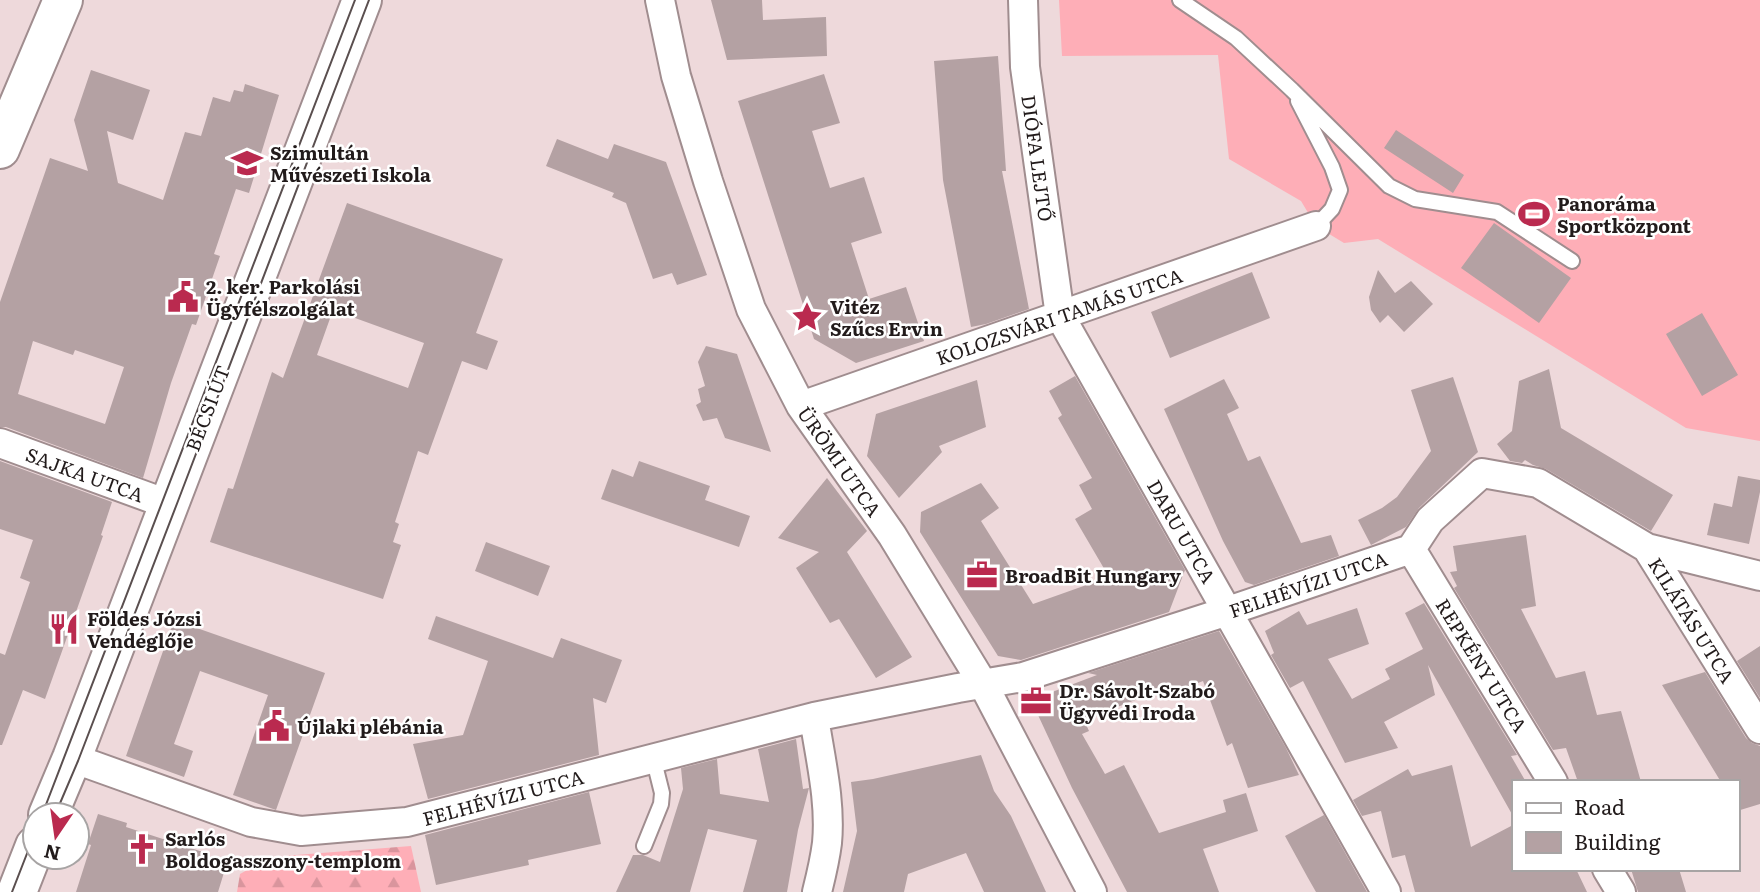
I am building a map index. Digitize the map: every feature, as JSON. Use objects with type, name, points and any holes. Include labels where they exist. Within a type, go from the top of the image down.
[{"type":"street","points":[[0,149],[63,0]]},
{"type":"street","name":"BÉCSI ÚT","points":[[54,801],[362,0]]},
{"type":"street","name":"ÜRÖMI UTCA","points":[[660,0],[680,89],[751,309],[801,406],[892,535],[983,684],[1092,892]]},
{"type":"street","name":"DIÓFA LEJTŐ","points":[[1023,0],[1025,66],[1060,316]]},
{"type":"street","name":"KOLOZSVÁRI TAMÁS UTCA","points":[[801,406],[1316,226]]},
{"type":"street","name":"DARU UTCA","points":[[1060,316],[1386,892]]},
{"type":"street","name":"SAJKA UTCA","points":[[0,443],[170,505]]},
{"type":"street","name":"FELHÉVÍZI UTCA","points":[[72,758],[251,822],[301,831],[407,822],[814,717],[1023,677],[1228,611],[1411,549],[1430,520],[1482,473],[1538,483],[1647,548],[1760,576]]},
{"type":"street","name":"KILÁTÁS UTCA","points":[[1647,548],[1760,729]]},
{"type":"street","name":"REPKÉNY UTCA","points":[[1411,549],[1552,780]]},
{"type":"street","points":[[814,717],[828,816],[827,844],[817,892]]},
{"type":"street","points":[[17,892],[25,871]]},
{"type":"street","points":[[1608,871],[1621,892]]},
{"type":"lane","points":[[1180,0],[1236,38],[1389,186],[1415,199],[1497,212],[1572,261]]},
{"type":"lane","points":[[1292,90],[1332,167],[1339,190],[1332,209],[1316,226]]},
{"type":"lane","points":[[644,846],[661,804],[662,793],[653,757]]},
{"type":"green space","name":"Panoráma Sportközpont","points":[[1059,0],[1760,0],[1760,441],[1686,428],[1378,239],[1344,243],[1316,226],[1301,201],[1229,159],[1218,55],[1062,56]]},
{"type":"green space","points":[[411,846],[421,892],[237,892],[240,874],[270,857]]},
{"type":"building","points":[[711,0],[762,0],[763,20],[826,17],[827,56],[727,60]]},
{"type":"building","points":[[998,56],[1006,171],[1002,171],[1029,309],[971,327],[943,180],[934,61]]},
{"type":"building","points":[[91,70],[150,90],[133,140],[107,131],[118,183],[163,200],[185,132],[201,136],[213,97],[230,102],[234,90],[243,92],[245,84],[279,95],[249,193],[236,189],[214,254],[220,256],[196,325],[192,324],[171,383],[143,478],[0,427],[0,302],[50,158],[88,171],[74,120]],"holes":[[[33,341],[73,355],[75,350],[124,367],[105,424],[18,394]]]},
{"type":"building","points":[[824,74],[840,123],[812,131],[830,188],[864,177],[882,233],[851,243],[869,299],[906,287],[924,341],[856,363],[814,339],[738,101]]},
{"type":"building","points":[[1396,130],[1464,175],[1453,193],[1384,148]]},
{"type":"building","points":[[557,139],[608,159],[614,144],[666,162],[707,275],[677,285],[672,273],[653,279],[626,203],[612,197],[614,193],[546,166]]},
{"type":"building","points":[[347,203],[503,259],[476,333],[498,341],[487,370],[462,361],[428,455],[418,451],[395,522],[399,524],[393,542],[401,545],[383,599],[210,542],[228,488],[233,489],[272,372],[283,378]],"holes":[[[333,310],[424,343],[408,388],[317,355]]]},
{"type":"building","points":[[1494,223],[1571,278],[1539,323],[1461,268]]},
{"type":"building","points":[[1378,270],[1395,293],[1411,281],[1433,304],[1404,332],[1388,315],[1380,323],[1371,310],[1369,297]]},
{"type":"building","points":[[1252,272],[1270,318],[1170,358],[1151,312]]},
{"type":"building","points":[[1702,313],[1738,375],[1702,396],[1666,334]]},
{"type":"building","points":[[706,346],[737,354],[771,452],[725,438],[717,418],[703,421],[696,405],[701,402],[698,389],[705,386],[698,362]]},
{"type":"building","points":[[1549,369],[1561,428],[1673,495],[1651,531],[1546,469],[1525,460],[1522,463],[1510,461],[1497,444],[1512,431],[1519,381]]},
{"type":"building","points":[[1075,376],[1185,570],[1169,612],[1021,660],[998,656],[920,532],[921,512],[981,483],[999,508],[981,521],[1033,604],[1109,577],[1075,519],[1092,509],[1079,485],[1092,478],[1058,418],[1062,415],[1049,391]]},
{"type":"building","points":[[1453,377],[1478,452],[1419,508],[1406,527],[1371,545],[1358,520],[1397,497],[1431,451],[1411,390]]},
{"type":"building","points":[[1224,379],[1239,408],[1227,414],[1248,461],[1260,456],[1301,543],[1331,535],[1339,556],[1254,585],[1245,582],[1223,541],[1164,409]]},
{"type":"building","points":[[977,380],[986,427],[939,446],[942,452],[899,498],[867,456],[876,414]]},
{"type":"building","points":[[0,461],[112,502],[101,535],[103,536],[45,699],[23,690],[2,745],[0,653],[5,655],[30,582],[20,578],[33,540],[0,529]]},
{"type":"building","points":[[639,461],[710,486],[705,500],[750,516],[739,547],[601,499],[612,469],[633,477]]},
{"type":"building","points":[[1738,476],[1760,480],[1749,544],[1707,535],[1714,503],[1732,507]]},
{"type":"building","points":[[827,478],[867,531],[847,552],[912,657],[876,678],[839,619],[830,623],[796,568],[819,552],[778,538]]},
{"type":"building","points":[[1526,535],[1536,606],[1521,609],[1556,678],[1585,671],[1597,715],[1621,711],[1640,780],[1577,780],[1566,748],[1553,750],[1454,588],[1457,586],[1450,572],[1457,571],[1453,546]]},
{"type":"building","points":[[486,542],[550,566],[538,596],[475,571]]},
{"type":"building","points":[[1424,603],[1517,755],[1511,756],[1525,780],[1512,780],[1512,814],[1428,665],[1435,695],[1384,722],[1398,748],[1345,763],[1303,681],[1290,688],[1271,655],[1274,653],[1265,631],[1299,611],[1307,625],[1357,608],[1369,644],[1328,659],[1352,699],[1390,679],[1385,669],[1423,649],[1405,613]]},
{"type":"building","points":[[436,616],[553,658],[561,638],[622,660],[606,703],[593,698],[599,755],[428,799],[413,744],[463,735],[488,661],[428,639]]},
{"type":"building","points":[[174,620],[325,673],[276,810],[233,795],[268,695],[200,671],[174,744],[193,751],[184,777],[126,756]]},
{"type":"building","points":[[1219,631],[1299,775],[1248,788],[1232,743],[1227,746],[1203,681],[1168,695],[1166,688],[1084,720],[1089,731],[1082,734],[1105,774],[1124,765],[1159,833],[1226,812],[1223,800],[1246,793],[1258,831],[1203,849],[1219,892],[1127,892],[1072,788],[1031,700],[1097,675],[1088,673]]},
{"type":"building","points":[[1760,646],[1760,698],[1737,661]]},
{"type":"building","points":[[1705,672],[1746,738],[1760,746],[1760,804],[1739,810],[1739,780],[1720,780],[1662,685]]},
{"type":"building","points":[[796,739],[803,789],[809,788],[787,892],[743,892],[757,840],[708,829],[690,892],[616,892],[633,855],[643,855],[660,862],[683,789],[681,768],[717,759],[720,794],[769,802],[758,749]]},
{"type":"building","points":[[981,755],[994,791],[1011,816],[1046,892],[984,892],[966,853],[908,874],[904,892],[843,892],[857,831],[851,782]]},
{"type":"building","points":[[1452,765],[1471,847],[1512,826],[1512,871],[1577,871],[1587,892],[1415,892],[1405,855],[1392,858],[1381,811],[1362,816],[1353,800],[1408,769],[1412,776]]},
{"type":"building","points":[[589,792],[601,844],[528,860],[529,865],[436,885],[425,835]]},
{"type":"building","name":"Sarlós Boldogasszony-templom","points":[[98,814],[127,823],[126,827],[209,854],[207,860],[226,866],[218,892],[76,892],[83,871],[91,871],[91,835]]},
{"type":"building","points":[[1324,815],[1367,892],[1316,892],[1308,878],[1285,836]]},
{"type":"building","points":[[1632,871],[1680,871],[1686,892],[1638,892]]},
{"type":"tram line","points":[[47,801],[355,0]]},
{"type":"tram line","points":[[61,801],[369,0]]},
{"type":"tram line","points":[[12,892],[21,869]]},
{"type":"place","name":"Szimultán Művészeti Iskola","points":[[247,163]]},
{"type":"place","name":"Panoráma Sportközpont","points":[[1534,214]]},
{"type":"place","name":"2. ker. Parkolási Ügyfélszolgálat","points":[[183,297]]},
{"type":"place","name":"Vitéz Szűcs Ervin","points":[[807,317]]},
{"type":"place","name":"BroadBit Hungary","points":[[982,575]]},
{"type":"place","name":"Földes Józsi Vendéglője","points":[[64,629]]},
{"type":"place","name":"Dr. Sávolt-Szabó Ügyvédi Iroda","points":[[1036,701]]},
{"type":"place","name":"Újlaki plébánia","points":[[274,726]]},
{"type":"place","name":"Sarlós Boldogasszony-templom","points":[[142,849]]}]
